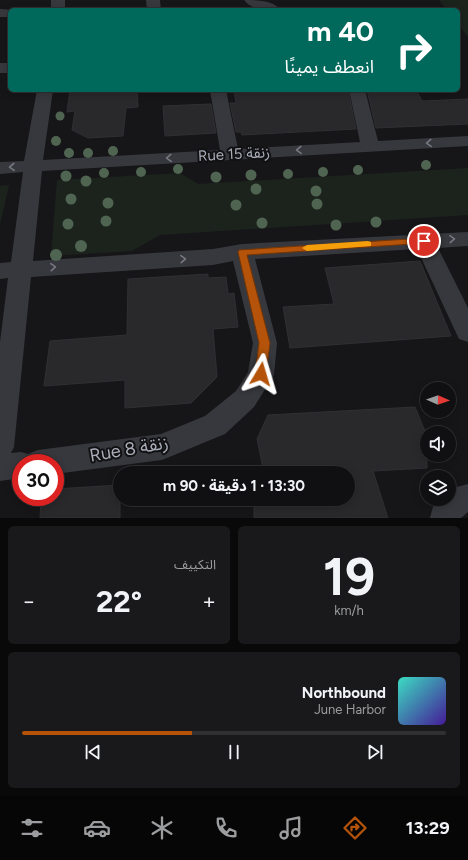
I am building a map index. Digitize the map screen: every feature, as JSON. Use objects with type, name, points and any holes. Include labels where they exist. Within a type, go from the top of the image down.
[{"type":"street","points":[[252,0],[270,8]]},
{"type":"street","points":[[0,447],[10,270],[33,166],[45,92]]},
{"type":"street","points":[[218,92],[230,154]]},
{"type":"street","points":[[357,92],[370,146]]},
{"type":"street","name":"Rue 15 زنقة","points":[[0,168],[468,141]]},
{"type":"street","points":[[10,270],[213,257],[242,252],[468,239]]},
{"type":"street","points":[[424,241],[468,332]]},
{"type":"street","name":"Rue 8 زنقة","points":[[64,460],[162,447],[215,425],[245,399],[261,374],[265,343],[242,252]]},
{"type":"street","points":[[0,468],[12,466]]},
{"type":"street","points":[[445,518],[445,513],[459,499],[468,498]]},
{"type":"shaded area","points":[[439,0],[468,0],[468,37],[460,27],[460,8],[445,8]]},
{"type":"shaded area","points":[[468,168],[468,215],[160,235],[132,251],[51,256],[57,180],[180,173],[198,184]]},
{"type":"shaded area","points":[[9,185],[0,225],[0,186]]},
{"type":"building","points":[[70,92],[137,92],[138,107],[126,108],[123,136],[88,138],[72,130],[75,111],[67,112]]},
{"type":"building","points":[[234,92],[348,92],[356,129],[242,135],[241,132],[236,132],[230,103],[236,103]]},
{"type":"building","points":[[367,92],[417,92],[422,101],[468,99],[468,124],[376,128]]},
{"type":"building","points":[[211,104],[216,133],[165,136],[163,106]]},
{"type":"building","points":[[420,261],[451,336],[290,348],[283,307],[334,304],[325,268]]},
{"type":"building","points":[[208,274],[208,278],[226,277],[228,294],[234,293],[238,327],[213,329],[217,377],[191,403],[125,408],[125,380],[44,386],[50,341],[127,335],[128,279]]},
{"type":"building","points":[[415,407],[423,426],[420,426],[420,462],[427,462],[427,468],[373,471],[388,518],[254,518],[254,506],[355,506],[355,466],[263,466],[257,439],[268,415]]},
{"type":"building","points":[[113,485],[113,506],[120,506],[120,518],[40,518],[41,506],[64,506],[64,488]]},
{"type":"slow traffic","points":[[307,248],[368,244]]},
{"type":"route","points":[[261,374],[265,343],[242,252],[424,241]]}]
